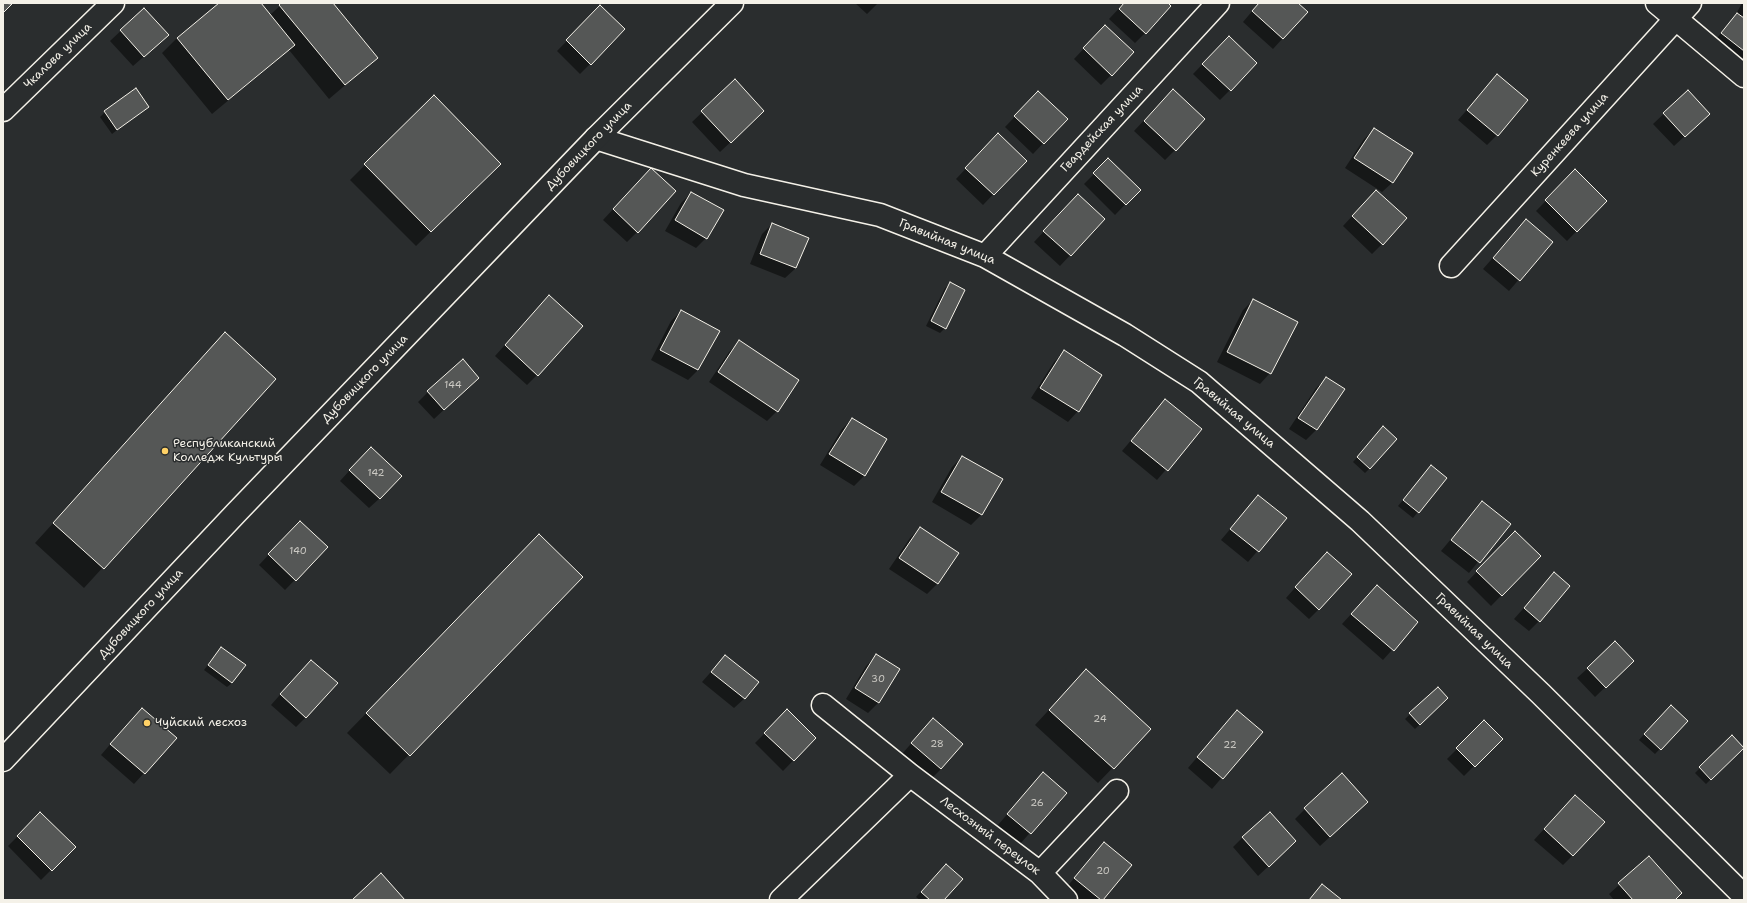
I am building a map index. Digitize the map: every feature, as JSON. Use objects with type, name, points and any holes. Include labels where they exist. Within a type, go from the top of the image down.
[{"type":"street","name":"Чкалова улица","points":[[3,110],[113,3]]},
{"type":"street","name":"Дубовицкого улица","points":[[3,760],[242,507],[596,138],[732,3]]},
{"type":"street","name":"Гвардейская улица","points":[[986,256],[1218,3]]},
{"type":"street","points":[[1656,3],[1744,76]]},
{"type":"street","name":"Куренкеева улица","points":[[1450,266],[1690,3]]},
{"type":"street","name":"Гравийная улица","points":[[596,138],[744,184],[880,215],[986,256],[1125,335],[1199,382],[1360,521],[1541,694],[1739,896]]},
{"type":"street","name":"Лесхозный переулок","points":[[823,705],[910,775],[1040,873],[1066,900]]},
{"type":"street","points":[[782,900],[910,775]]},
{"type":"street","points":[[1040,873],[1118,791]]},
{"type":"building","points":[[3,3],[12,4],[3,13]]},
{"type":"building","points":[[219,3],[261,3],[295,45],[228,100],[177,38]]},
{"type":"building","points":[[281,3],[333,3],[378,58],[345,85],[279,5]]},
{"type":"building","points":[[1124,3],[1168,3],[1171,6],[1146,34],[1119,9]]},
{"type":"building","points":[[1259,3],[1298,3],[1308,12],[1283,39],[1252,11]]},
{"type":"building","points":[[600,5],[625,29],[591,65],[566,40]]},
{"type":"building","points":[[144,8],[169,35],[144,57],[120,30]]},
{"type":"building","points":[[1737,13],[1744,18],[1744,51],[1721,33]]},
{"type":"building","points":[[1105,25],[1134,52],[1112,76],[1083,48]]},
{"type":"building","points":[[1229,36],[1257,63],[1231,91],[1202,64]]},
{"type":"building","points":[[1497,74],[1528,100],[1498,136],[1467,110]]},
{"type":"building","points":[[735,79],[764,111],[731,143],[701,111]]},
{"type":"building","points":[[136,88],[149,107],[117,130],[104,111]]},
{"type":"building","points":[[1173,89],[1205,119],[1176,151],[1144,121]]},
{"type":"building","points":[[1688,90],[1710,114],[1685,137],[1663,113]]},
{"type":"building","points":[[1038,91],[1068,119],[1044,144],[1014,116]]},
{"type":"building","points":[[434,95],[501,164],[431,232],[364,164]]},
{"type":"building","points":[[1374,128],[1413,153],[1393,183],[1354,158]]},
{"type":"building","points":[[998,133],[1027,161],[994,195],[965,168]]},
{"type":"building","points":[[1108,158],[1141,190],[1126,205],[1093,173]]},
{"type":"building","points":[[651,168],[676,191],[638,233],[613,209]]},
{"type":"building","points":[[1575,169],[1607,201],[1577,232],[1545,200]]},
{"type":"building","points":[[1376,190],[1407,218],[1383,245],[1352,216]]},
{"type":"building","points":[[691,192],[724,210],[707,239],[675,220]]},
{"type":"building","points":[[1078,194],[1105,219],[1071,256],[1043,231]]},
{"type":"building","points":[[1526,219],[1553,242],[1520,281],[1493,258]]},
{"type":"building","points":[[772,223],[809,238],[796,268],[760,254]]},
{"type":"building","points":[[950,282],[965,290],[946,329],[931,321]]},
{"type":"building","points":[[549,295],[583,326],[538,376],[505,345]]},
{"type":"building","points":[[1253,299],[1298,322],[1271,374],[1227,352]]},
{"type":"building","points":[[681,310],[720,331],[698,370],[660,350]]},
{"type":"building","name":"Республиканский Колледж Культуры","points":[[225,332],[276,379],[104,569],[53,523]]},
{"type":"building","points":[[739,340],[799,380],[778,412],[718,372]]},
{"type":"building","points":[[1064,350],[1102,375],[1079,412],[1040,388]]},
{"type":"building","points":[[463,359],[479,378],[444,410],[427,391]]},
{"type":"building","points":[[1326,377],[1345,389],[1317,430],[1298,418]]},
{"type":"building","points":[[1165,399],[1202,429],[1168,471],[1131,441]]},
{"type":"building","points":[[852,418],[887,439],[865,476],[829,454]]},
{"type":"building","points":[[1383,426],[1397,439],[1370,469],[1357,457]]},
{"type":"building","points":[[371,447],[402,476],[380,499],[349,470]]},
{"type":"building","points":[[962,456],[1003,479],[982,515],[941,492]]},
{"type":"building","points":[[1431,465],[1447,478],[1419,513],[1403,500]]},
{"type":"building","points":[[1258,495],[1287,518],[1259,552],[1230,529]]},
{"type":"building","points":[[1482,501],[1511,524],[1480,563],[1451,540]]},
{"type":"building","points":[[300,521],[328,547],[296,581],[268,554]]},
{"type":"building","points":[[920,527],[959,553],[938,584],[899,558]]},
{"type":"building","points":[[1515,531],[1541,556],[1502,596],[1476,571]]},
{"type":"building","points":[[539,534],[583,577],[410,756],[366,713]]},
{"type":"building","points":[[1327,552],[1352,574],[1319,610],[1295,587]]},
{"type":"building","points":[[1554,572],[1570,586],[1540,622],[1524,608]]},
{"type":"building","points":[[1377,585],[1418,622],[1394,651],[1351,614]]},
{"type":"building","points":[[1615,641],[1634,661],[1606,688],[1587,668]]},
{"type":"building","points":[[221,647],[246,665],[232,683],[208,665]]},
{"type":"building","points":[[876,654],[900,669],[879,703],[855,688]]},
{"type":"building","points":[[725,655],[759,682],[745,699],[711,672]]},
{"type":"building","points":[[311,660],[338,683],[306,718],[280,694]]},
{"type":"building","points":[[1086,669],[1151,729],[1114,769],[1049,710]]},
{"type":"building","points":[[1438,687],[1448,698],[1420,725],[1409,713]]},
{"type":"building","points":[[1671,705],[1688,721],[1661,750],[1644,734]]},
{"type":"building","points":[[142,708],[177,738],[145,774],[110,744]]},
{"type":"building","points":[[787,709],[816,738],[794,761],[764,733]]},
{"type":"building","points":[[1237,710],[1263,732],[1223,779],[1197,757]]},
{"type":"building","points":[[933,718],[963,744],[941,769],[911,743]]},
{"type":"building","points":[[1484,720],[1503,739],[1475,767],[1456,748]]},
{"type":"building","points":[[1732,735],[1744,748],[1711,780],[1699,767]]},
{"type":"building","points":[[1043,772],[1067,793],[1031,834],[1007,814]]},
{"type":"building","points":[[1342,773],[1368,802],[1330,837],[1304,808]]},
{"type":"building","points":[[1575,795],[1605,822],[1573,856],[1544,829]]},
{"type":"building","points":[[40,812],[76,847],[52,871],[17,836]]},
{"type":"building","points":[[1270,812],[1296,841],[1269,867],[1242,837]]},
{"type":"building","points":[[1104,842],[1132,865],[1103,900],[1101,900],[1074,878]]},
{"type":"building","points":[[1649,856],[1682,893],[1675,900],[1633,900],[1618,883]]},
{"type":"building","points":[[946,864],[963,879],[944,900],[930,900],[921,892]]},
{"type":"building","points":[[381,873],[405,900],[352,900]]},
{"type":"building","points":[[1322,884],[1342,900],[1309,900]]},
{"type":"place","name":"Республиканский Колледж Культуры","points":[[165,451]]},
{"type":"place","name":"Чуйский лесхоз","points":[[147,723]]}]
